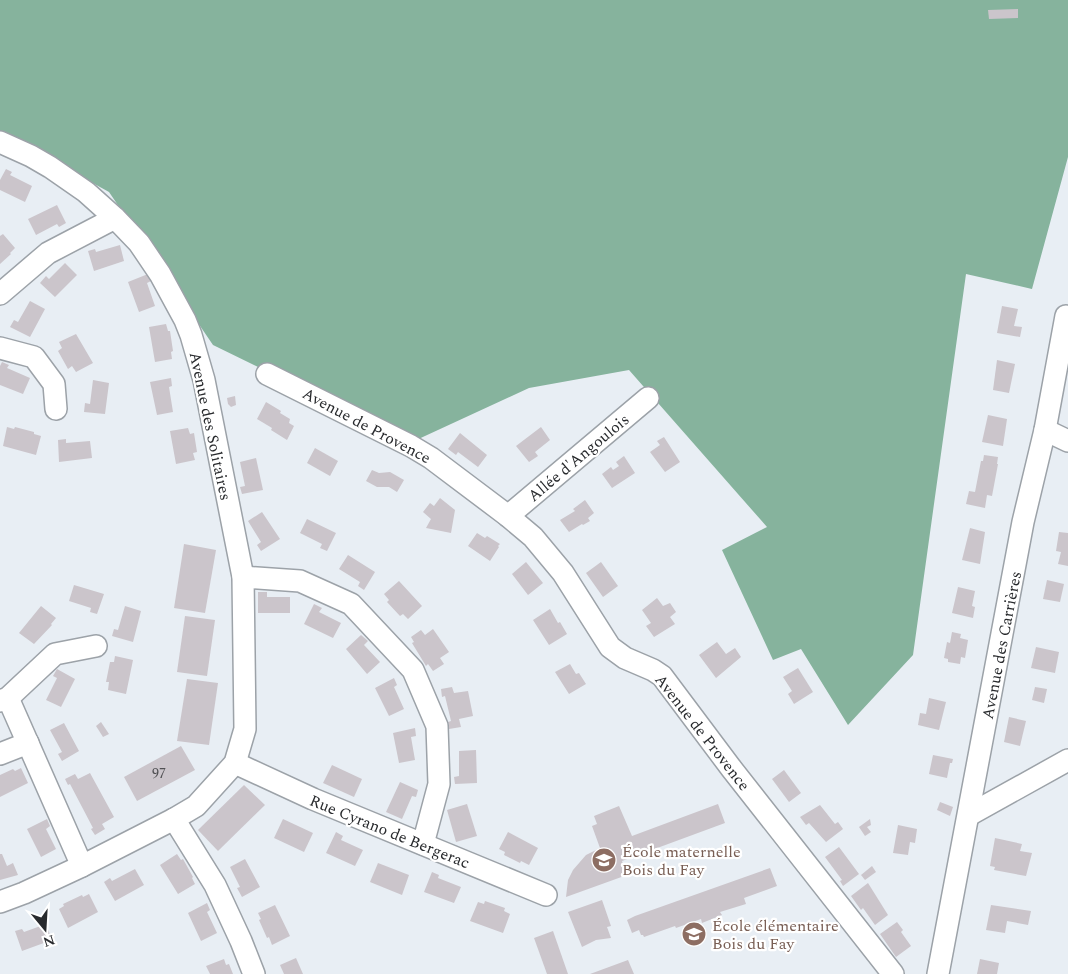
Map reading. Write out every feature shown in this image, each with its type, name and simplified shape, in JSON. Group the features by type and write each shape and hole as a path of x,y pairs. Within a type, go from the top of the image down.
{"street":[{"name":"Avenue des Solitaires","path":"0,142 31,156 58,172 86,192 116,218 139,243 160,274 178,306 191,335 204,380 243,577 245,729 236,763"},
{"path":"0,294 48,254 116,218"},
{"name":"Avenue des Carrières","path":"938,974 1023,522 1046,430 1066,316"},
{"path":"0,348 34,357 54,384 56,409"},
{"name":"Avenue de Provence","path":"268,374 411,446 431,458 508,516 537,542 564,573 610,647 625,658 653,670 670,686 731,768 893,974"},
{"name":"Allée d'Angoulois","path":"508,516 648,398"},
{"path":"1046,430 1068,432"},
{"path":"1046,430 1068,441"},
{"path":"243,577 300,581 351,604 413,670 437,726 439,784 423,844"},
{"path":"82,866 28,743 4,699 55,654 96,646"},
{"path":"0,754 28,743"},
{"path":"969,815 1068,760"},
{"path":"0,902 82,866 174,819 196,806 236,763"},
{"name":"Rue Cyrano de Bergerac","path":"236,763 313,799 546,895"},
{"path":"174,819 215,885 254,974"}],"green space":[{"path":"0,0 1068,0 1068,157 1032,289 966,274 913,655 848,725 801,649 773,660 722,550 767,527 629,370 529,388 412,442 213,345 109,192 0,132"}],"building":[{"path":"1018,9 1018,18 989,19 988,10"},
{"path":"6,169 12,172 10,175 32,186 25,202 0,190 0,180"},
{"path":"57,205 66,223 59,227 57,224 36,235 28,219"},
{"path":"3,234 15,248 0,264 0,236"},
{"path":"120,245 124,261 94,271 88,251 95,249 96,252"},
{"path":"65,263 77,275 55,297 40,283 46,276 49,279"},
{"path":"148,274 151,281 147,283 155,306 139,312 128,282"},
{"path":"30,301 45,309 30,337 10,327 14,320 18,322"},
{"path":"1002,306 1018,309 1014,326 1022,327 1020,337 997,333"},
{"path":"166,324 168,331 170,331 173,351 171,352 172,359 155,362 149,327"},
{"path":"76,334 93,363 76,372 72,366 68,369 58,351 62,348 59,342"},
{"path":"997,360 1015,364 1009,393 993,390"},
{"path":"2,362 9,365 7,368 30,378 23,394 0,385 0,366"},
{"path":"171,378 172,386 169,387 173,412 157,415 150,382"},
{"path":"93,380 109,383 105,414 84,412 85,403 90,404"},
{"path":"235,396 236,405 231,407 228,404 227,398"},
{"path":"266,402 281,411 280,413 290,419 289,423 294,426 287,440 257,419"},
{"path":"988,415 1007,419 1003,446 982,442"},
{"path":"7,427 34,432 34,434 41,436 36,455 3,446"},
{"path":"541,427 550,440 535,452 538,456 529,462 516,446"},
{"path":"188,428 190,434 194,433 197,452 193,453 195,460 176,464 170,431"},
{"path":"460,433 487,455 478,467 458,452 456,455 448,449"},
{"path":"664,437 680,462 665,472 650,452 660,445 657,441"},
{"path":"66,439 66,443 90,441 92,458 59,462 58,440"},
{"path":"315,448 338,461 330,476 307,463"},
{"path":"984,455 998,457 992,496 987,495 985,508 966,504 969,491 975,492"},
{"path":"624,456 635,473 612,488 602,474 611,467 613,470 619,466 616,462"},
{"path":"256,458 263,490 242,494 240,487 245,486 240,462"},
{"path":"372,470 379,473 390,472 404,480 397,492 389,487 377,487 366,481"},
{"path":"440,498 455,510 451,533 426,528 431,519 423,512 430,503 434,506"},
{"path":"585,500 594,513 588,518 590,521 569,532 560,520 575,511 573,509"},
{"path":"262,512 280,539 261,551 257,545 261,542 248,521"},
{"path":"307,519 336,533 327,551 320,548 322,544 300,533"},
{"path":"970,528 985,532 980,564 962,560"},
{"path":"1059,532 1068,533 1068,566 1058,564 1061,552 1056,551"},
{"path":"477,533 485,538 487,536 500,544 490,561 468,546"},
{"path":"184,544 216,550 205,613 174,608"},
{"path":"348,555 375,572 364,590 358,586 360,582 339,569"},
{"path":"526,562 543,583 528,595 512,574"},
{"path":"601,562 618,586 603,597 586,573"},
{"path":"1047,580 1064,584 1060,602 1043,599"},
{"path":"399,581 422,606 408,619 403,614 400,616 387,602 389,600 384,594"},
{"path":"74,585 104,594 97,614 90,612 91,608 69,601"},
{"path":"958,587 975,591 972,606 975,607 973,618 952,613"},
{"path":"258,592 267,592 267,597 290,597 290,613 258,613"},
{"path":"657,598 663,606 670,603 676,612 670,617 675,624 654,637 646,626 651,623 642,610"},
{"path":"314,604 322,608 319,612 341,623 333,638 304,624"},
{"path":"41,606 56,618 34,644 19,633"},
{"path":"125,606 141,611 133,642 112,636 114,629 118,630"},
{"path":"550,609 567,634 549,645 533,620"},
{"path":"185,616 215,620 207,676 177,672"},
{"path":"433,629 449,652 440,658 444,664 433,671 428,664 426,666 412,643 414,642 411,637 421,630 425,635"},
{"path":"952,632 961,634 960,638 968,640 965,658 961,657 960,664 948,662 948,659 944,658 947,642 950,643"},
{"path":"361,635 368,641 364,645 380,662 367,674 346,649"},
{"path":"717,642 726,654 735,648 741,657 716,678 699,655"},
{"path":"1036,647 1059,652 1055,673 1031,668"},
{"path":"115,656 133,660 126,694 108,690 109,682 106,682 110,662 114,662"},
{"path":"570,664 576,674 579,673 586,684 569,694 555,672"},
{"path":"798,668 813,692 794,704 788,694 792,691 783,677"},
{"path":"57,669 75,679 61,707 46,700 57,678 53,676"},
{"path":"394,678 397,685 394,687 404,709 389,716 375,688"},
{"path":"187,679 218,683 209,745 177,741"},
{"path":"452,687 454,693 468,691 473,716 459,719 461,727 449,729 448,722 451,721 445,696 442,697 441,689"},
{"path":"1035,687 1047,689 1044,703 1032,700"},
{"path":"929,698 946,702 939,730 918,725 920,713 926,714"},
{"path":"1009,717 1026,721 1020,746 1004,742"},
{"path":"101,722 109,734 103,737 96,726"},
{"path":"64,723 79,751 62,761 58,754 62,752 50,730"},
{"path":"415,728 416,736 411,737 415,760 399,763 393,733"},
{"path":"181,746 195,770 137,801 124,777"},
{"path":"476,750 477,783 455,784 454,777 459,776 459,751"},
{"path":"933,755 953,759 952,763 950,763 947,778 929,774"},
{"path":"332,765 362,779 354,797 323,783"},
{"path":"21,768 28,783 0,797 0,775 13,769 15,771"},
{"path":"784,770 801,793 789,802 772,779"},
{"path":"90,773 114,817 102,824 105,829 95,835 70,784 68,785 65,779 75,774 78,779"},
{"path":"400,782 418,790 416,797 412,796 402,819 386,812"},
{"path":"244,785 265,805 218,851 198,830"},
{"path":"940,802 953,807 950,816 937,810"},
{"path":"467,804 477,836 456,842 447,810"},
{"path":"718,804 725,823 622,861 627,875 566,897 568,880 573,870 586,855 600,848 592,826 597,824 594,816 619,806 632,836"},
{"path":"820,805 835,824 838,822 843,829 826,842 809,823 806,825 800,817"},
{"path":"47,819 50,826 46,829 56,849 41,857 27,829"},
{"path":"283,819 313,833 304,852 274,838"},
{"path":"870,819 871,825 867,827 871,832 865,836 859,827"},
{"path":"898,825 917,829 915,843 910,842 908,855 893,853"},
{"path":"336,832 343,836 341,840 363,850 355,866 326,853"},
{"path":"508,832 538,848 529,865 504,855 505,852 499,849"},
{"path":"995,838 1022,844 1020,851 1032,853 1026,876 994,870 995,867 990,866"},
{"path":"839,847 859,874 843,886 840,881 842,880 825,857"},
{"path":"0,854 2,854 7,866 13,863 18,875 0,880"},
{"path":"177,854 181,860 183,859 195,884 178,894 160,865"},
{"path":"245,859 260,887 242,897 237,888 240,887 230,867"},
{"path":"378,863 409,875 402,895 370,882"},
{"path":"872,866 876,872 865,880 861,875"},
{"path":"770,868 777,886 744,898 746,904 720,912 722,915 702,923 701,919 644,937 639,930 632,933 627,920 635,916"},
{"path":"135,869 144,885 115,901 104,882 110,878 112,881"},
{"path":"432,872 439,875 438,878 461,887 454,903 424,892"},
{"path":"868,883 888,915 875,925 863,908 861,910 851,896"},
{"path":"89,894 98,912 68,928 59,909 64,906 63,904 82,895 83,897"},
{"path":"602,900 611,926 607,927 611,938 596,940 582,947 568,912"},
{"path":"485,901 505,908 504,911 510,914 503,933 470,921 478,902 484,904"},
{"path":"207,903 210,910 207,912 217,933 201,941 188,913"},
{"path":"275,905 290,936 272,945 259,920 261,919 258,913"},
{"path":"991,905 1031,911 1028,925 1007,921 1005,933 986,930"},
{"path":"897,922 903,930 901,932 911,946 896,957 880,934"},
{"path":"46,924 52,940 22,951 15,931 22,929 24,932"},
{"path":"553,931 568,974 547,974 534,938"},
{"path":"296,958 303,974 284,974 280,965"},
{"path":"224,959 226,965 229,964 233,974 210,974 206,966"},
{"path":"980,959 999,963 997,974 977,974"},
{"path":"628,960 634,974 590,974"}],"place":[{"name":"École maternelle Bois du Fay","path":"604,860"},
{"name":"École élémentaire Bois du Fay","path":"694,934"}]}
